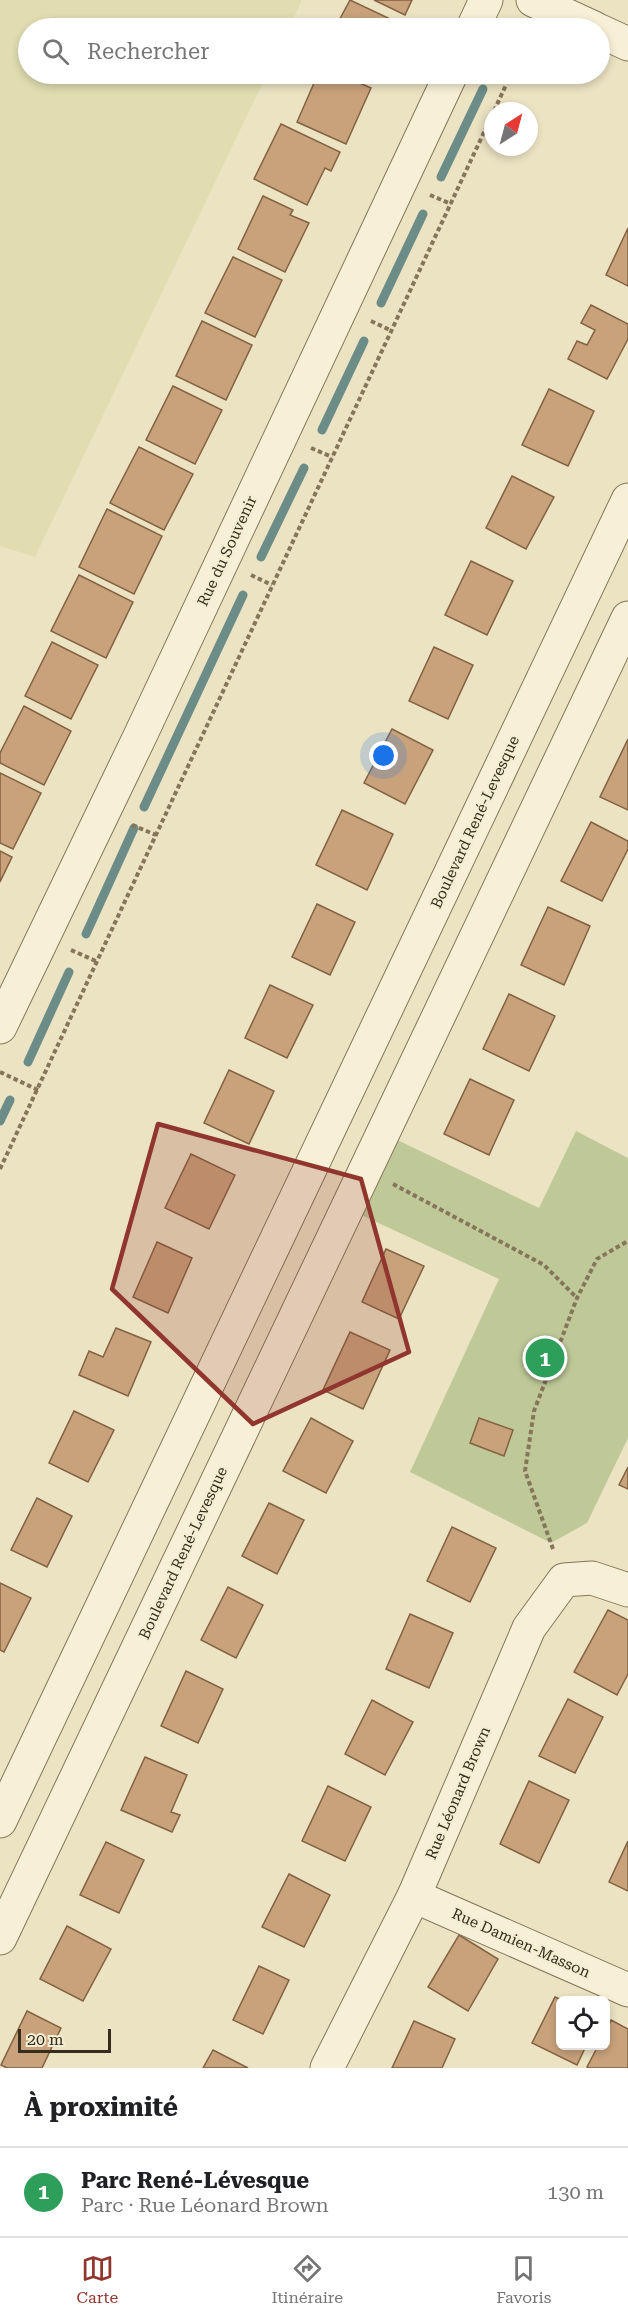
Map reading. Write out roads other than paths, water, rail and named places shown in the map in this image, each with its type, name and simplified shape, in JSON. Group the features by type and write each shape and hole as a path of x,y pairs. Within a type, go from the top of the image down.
{"street":[{"path":"477,18 486,0"},
{"path":"533,0 572,18"},
{"path":"610,36 628,44"},
{"name":"Rue du Souvenir","path":"0,1027 146,724 447,84"},
{"name":"Boulevard René-Levesque","path":"0,1821 628,500"},
{"name":"Boulevard René-Levesque","path":"0,1938 628,618"},
{"path":"321,1145 366,1169"},
{"name":"Rue Léonard Brown","path":"327,2068 414,1896 529,1628 564,1580 592,1578 628,1590"},
{"name":"Rue Damien-Masson","path":"414,1896 628,1990"}],"waterway":[{"path":"441,177 483,89"},
{"path":"381,303 423,214"},
{"path":"322,430 364,341"},
{"path":"261,557 304,468"},
{"path":"144,807 243,595"},
{"path":"86,934 134,828"},
{"path":"28,1062 69,972"},
{"path":"0,1121 10,1100"}],"place":[{"name":"Parc René-Lévesque","path":"545,1358"}]}
